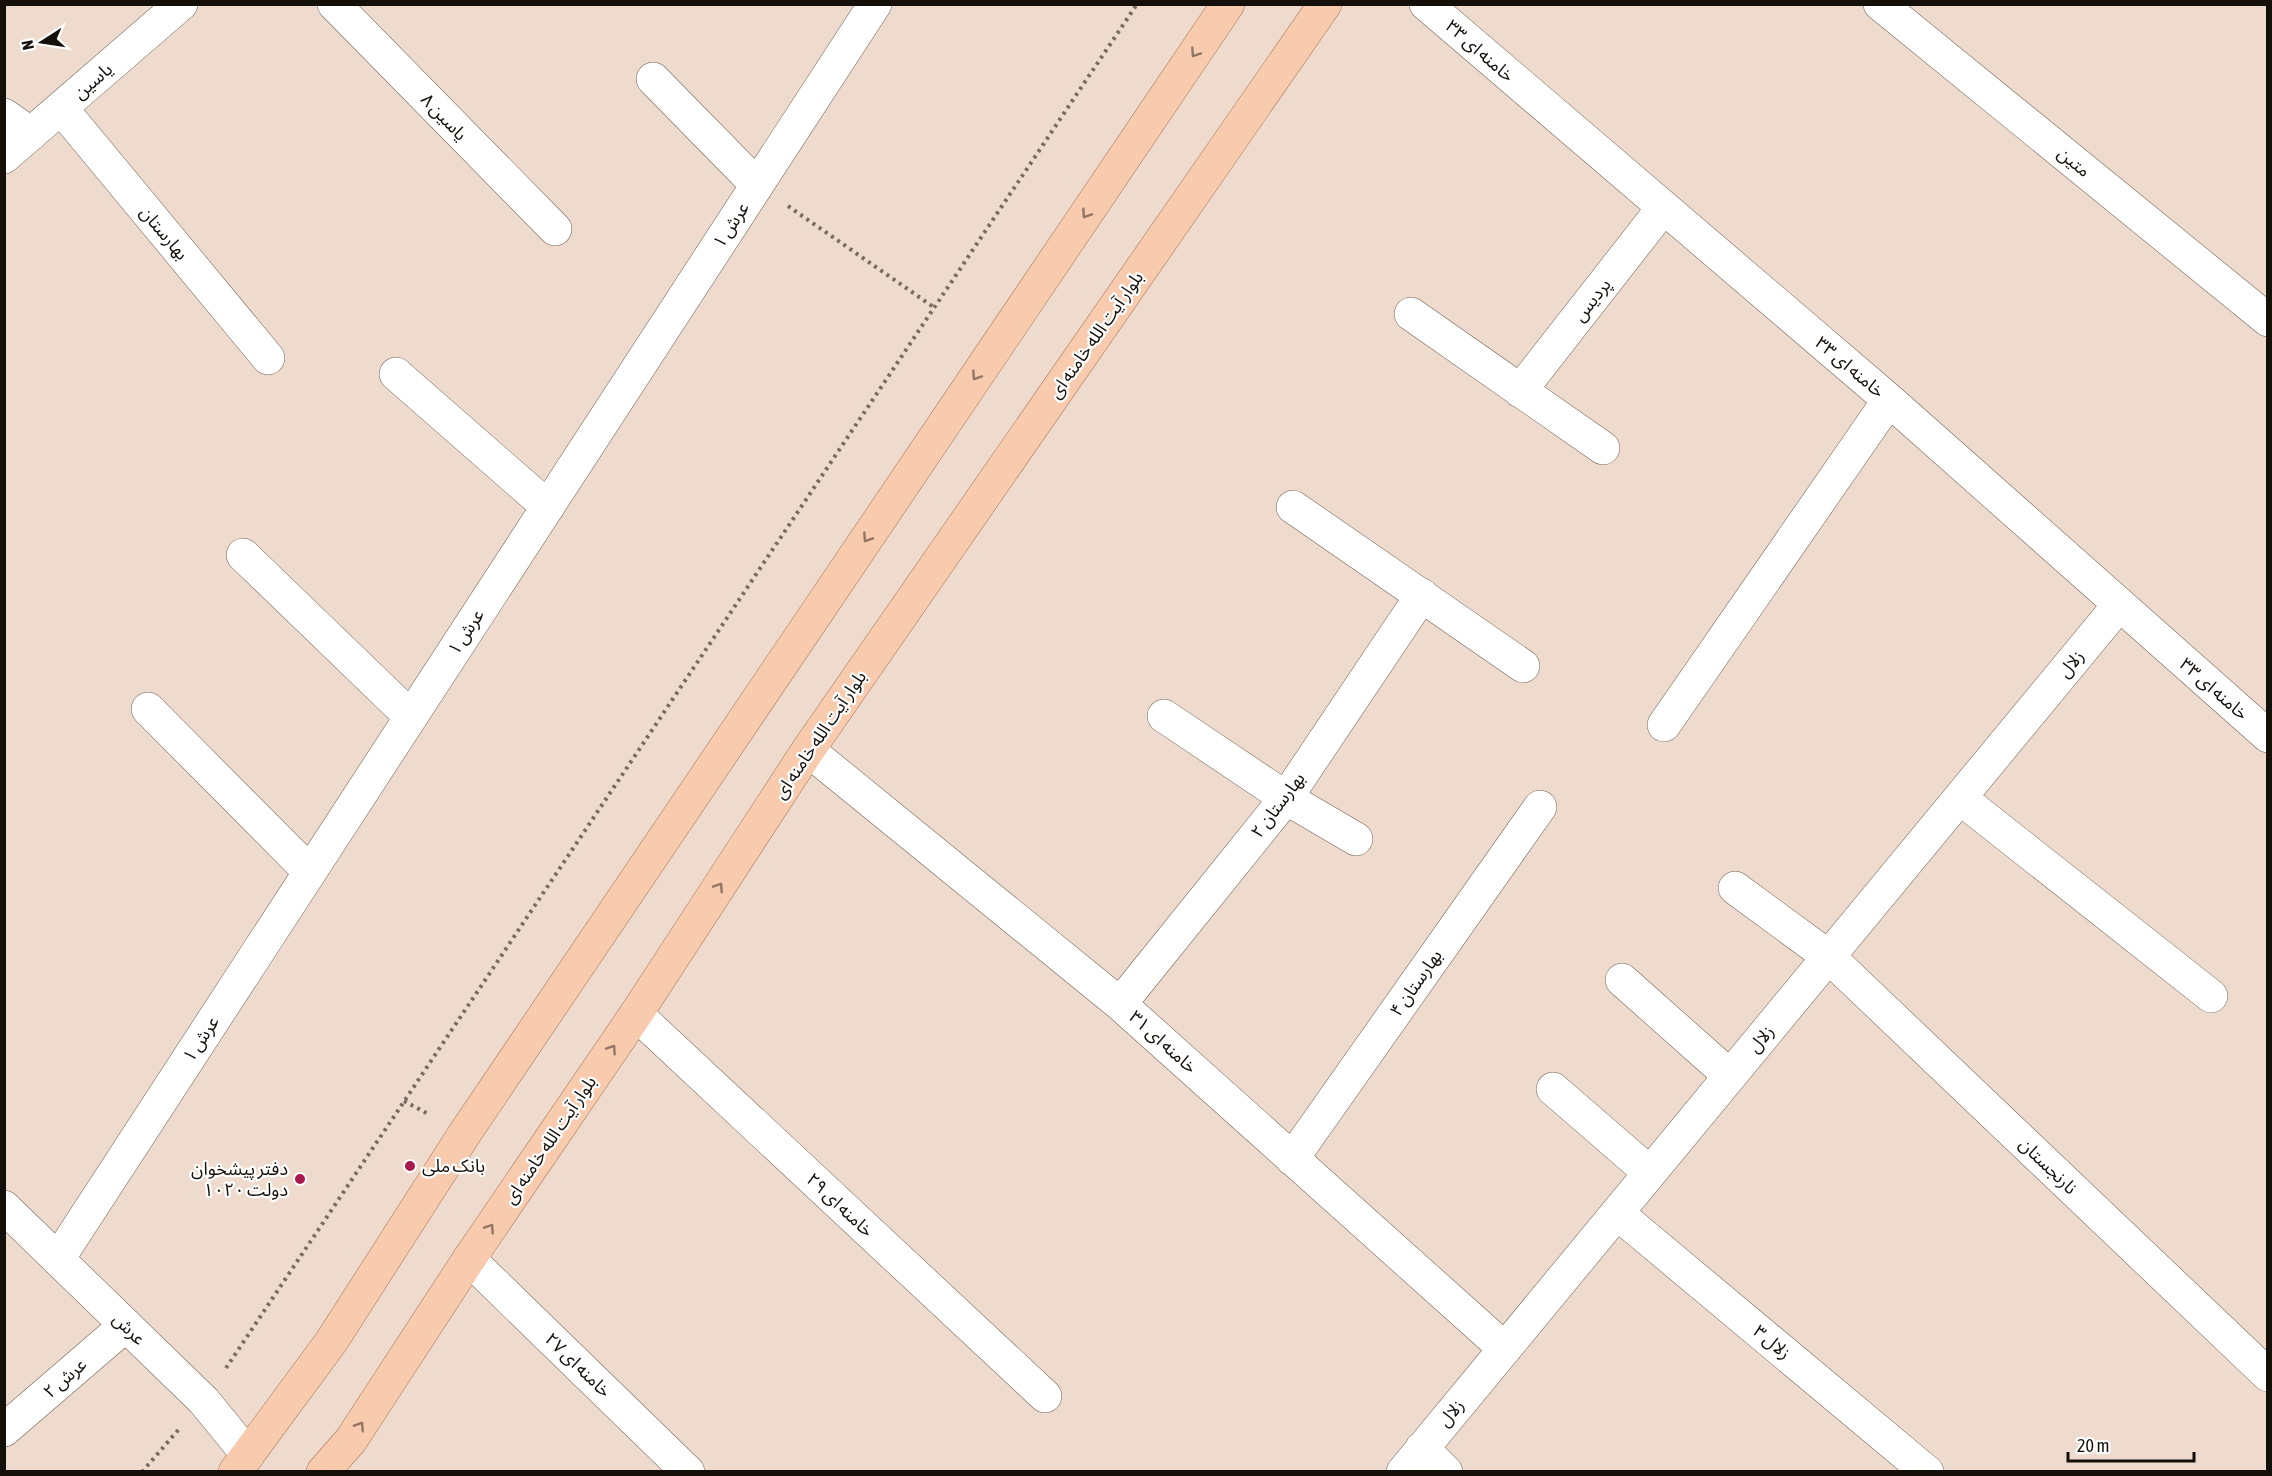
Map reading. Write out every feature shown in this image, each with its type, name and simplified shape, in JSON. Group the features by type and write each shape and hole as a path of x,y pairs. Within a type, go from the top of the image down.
{"main road":[{"path":"242,1463 331,1342 465,1133 1228,4"},
{"name":"بلوار آیت الله خامنه ای","path":"324,1472 351,1440 469,1259 636,1014 808,750 1325,4"}],"street":[{"name":"یاسین","path":"4,157 181,4"},
{"name":"یاسین ۸","path":"334,4 555,230"},
{"name":"عرش ۱","path":"58,1259 875,4"},
{"name":"خامنه ای ۳۳","path":"1426,4 1889,400 2268,736"},
{"name":"متین","path":"1880,4 2268,320"},
{"path":"653,79 757,185"},
{"name":"بهارستان","path":"61,108 268,358"},
{"path":"4,115 31,134"},
{"name":"پردیس","path":"1520,391 1663,208"},
{"path":"1411,314 1603,448"},
{"path":"396,374 548,507"},
{"path":"1664,725 1889,400"},
{"path":"1293,507 1523,666"},
{"path":"243,555 411,717"},
{"name":"بهارستان ۲","path":"1120,1004 1286,798 1422,595"},
{"name":"زلال","path":"1413,1460 2119,605"},
{"path":"148,709 310,872"},
{"path":"1164,716 1286,798 1356,839"},
{"name":"خامنه ای ۳۱","path":"808,750 1120,1004 1505,1349"},
{"path":"1960,798 2211,996"},
{"name":"بهارستان ۴","path":"1292,1159 1540,807"},
{"name":"نارنجستان","path":"1735,888 1829,957 2268,1375"},
{"path":"1622,980 1730,1076"},
{"name":"خامنه ای ۲۹","path":"636,1014 1045,1396"},
{"path":"1552,1089 1650,1173"},
{"name":"عرش","path":"4,1208 204,1401 242,1463"},
{"name":"۳ زلال","path":"1617,1213 1927,1472"},
{"name":"خامنه ای ۲۷","path":"469,1259 687,1472"},
{"name":"عرش ۲","path":"4,1430 126,1326"},
{"path":"1413,1460 1446,1472"}],"path":[{"path":"142,1472 204,1401 1137,4"},
{"path":"757,185 935,308"}],"place":[{"name":"بانک ملی","path":"410,1166"},
{"name":"دفتر پیشخوان دولت ۱۰۲۰","path":"300,1179"}]}
